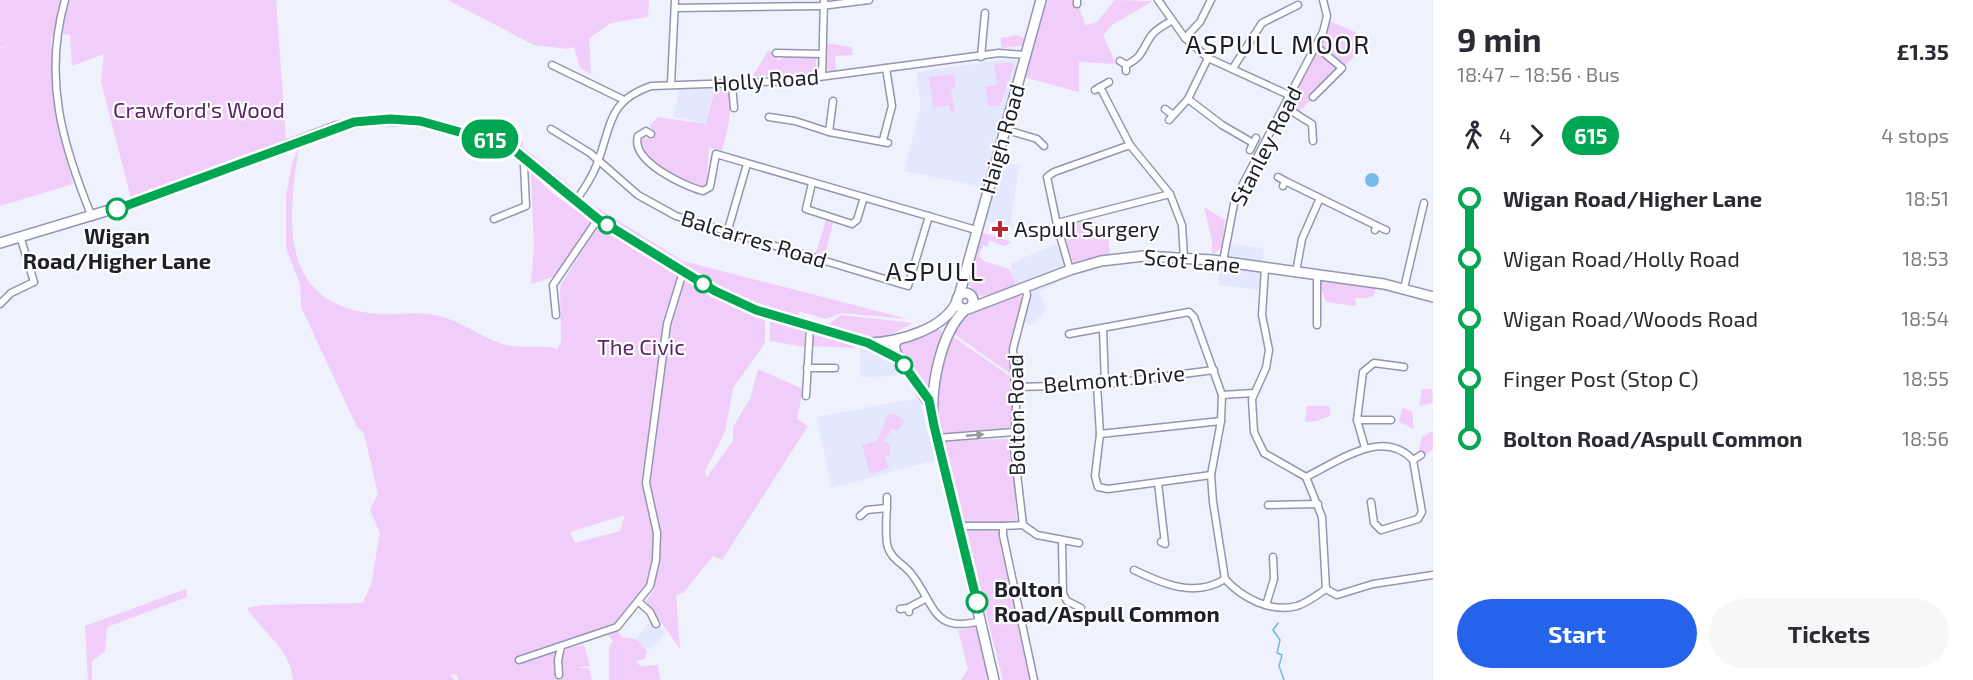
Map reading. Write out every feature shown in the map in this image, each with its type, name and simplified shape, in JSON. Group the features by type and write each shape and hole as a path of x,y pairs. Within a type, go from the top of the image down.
{"main road":[{"name":"Haigh Road","path":"966,310 973,304 964,297 963,278 1041,0"},
{"path":"0,243 20,235 92,217 354,122 390,119 420,121 501,142 527,159 575,202 598,219 682,272 741,304 868,343 899,359"},
{"name":"Scot Lane","path":"966,310 1070,270 1122,258 1184,257 1223,261 1404,288 1433,297"},
{"path":"868,343 898,339 929,327 948,316 964,297"},
{"path":"964,297 993,301"},
{"path":"964,297 958,306 966,310 952,324 945,338 932,409 994,680"},
{"path":"929,327 940,329 945,338"},
{"path":"898,339 894,348 899,359 919,386 932,409"},
{"path":"919,386 927,387 936,380"}],"street":[{"path":"65,0 56,38 57,100 66,147 92,217"},
{"path":"670,84 675,0"},
{"path":"675,8 869,0"},
{"path":"1158,0 1185,38 1208,57 1291,96"},
{"path":"1185,38 1200,22 1211,0"},
{"name":"Stanley Road","path":"1223,261 1235,199 1317,47 1327,20 1323,0"},
{"path":"822,76 824,3"},
{"path":"1233,68 1262,23 1300,5"},
{"path":"981,57 985,13"},
{"path":"1124,66 1138,58 1151,37 1171,21"},
{"path":"1313,97 1342,68 1317,47"},
{"name":"Holly Road","path":"624,100 651,86 732,84 822,76 1011,52 1025,55"},
{"path":"776,53 822,54"},
{"path":"1165,109 1171,117 1188,99 1208,57"},
{"path":"552,65 624,100 612,116 599,160 575,202"},
{"path":"769,117 795,121 829,132 885,141 892,106 886,68"},
{"path":"1109,82 1098,89 1130,145 1170,194 1182,225 1184,257"},
{"path":"732,84 734,108"},
{"path":"1188,99 1222,126 1253,144"},
{"path":"829,132 833,101"},
{"path":"1285,108 1312,124 1313,141"},
{"name":"Balcarres Road","path":"551,129 599,160 624,184 655,206 689,222 908,286 928,216"},
{"path":"1004,129 1037,139 1044,146"},
{"path":"648,131 637,141 642,155 668,176 697,190 703,191 710,187 713,154 976,230"},
{"path":"1070,270 1056,223 1047,183 1048,175 1130,145"},
{"path":"494,219 526,206 524,166 527,159"},
{"path":"727,233 747,164"},
{"path":"1278,177 1284,183 1320,198 1376,228 1386,230"},
{"path":"812,183 806,209 852,224 857,220 864,197"},
{"path":"1056,223 1170,194"},
{"path":"1296,272 1302,239 1320,198"},
{"path":"1404,288 1424,203"},
{"path":"556,315 553,285 598,219"},
{"path":"0,304 11,293 34,282 20,235"},
{"path":"1265,268 1262,315 1269,350 1266,368 1254,393 1251,420 1259,446 1264,453 1306,477 1318,504 1326,563 1326,589"},
{"path":"519,660 617,627 650,586 656,560 657,533 646,483 667,324 682,272"},
{"path":"1317,275 1317,325"},
{"name":"Bolton Road","path":"1023,525 1014,432 1013,349 1027,294 1025,287"},
{"path":"1069,334 1192,314 1222,396 1221,421 1211,475 1212,502 1225,579 1236,591 1266,605 1281,609 1299,606 1326,589"},
{"path":"806,396 810,327"},
{"path":"1103,329 1106,384"},
{"path":"1365,448 1357,420 1360,380 1366,367 1381,362 1404,367"},
{"path":"807,368 835,368"},
{"name":"Belmont Drive","path":"1015,387 1106,384 1214,370"},
{"path":"1097,384 1100,434 1095,476 1098,487 1108,489 1211,475"},
{"path":"1222,396 1254,393"},
{"path":"1357,420 1391,420"},
{"path":"1100,434 1221,421"},
{"path":"937,438 1014,432"},
{"path":"1306,477 1365,448 1380,446 1396,448 1413,460 1422,512 1418,519 1381,530 1374,523 1371,502"},
{"path":"1413,460 1421,455"},
{"path":"1158,483 1165,544 1161,542"},
{"path":"888,497 887,546 895,561 914,578 925,599 940,616 955,625 981,621"},
{"path":"1268,505 1318,504"},
{"path":"859,517 867,510 888,507"},
{"path":"960,526 1023,525 1034,534 1079,543"},
{"path":"1003,526 1035,680"},
{"path":"1062,541 1063,594 1067,601 1081,608"},
{"path":"1266,605 1274,579 1273,557"},
{"path":"1134,570 1171,587 1206,587 1225,579"},
{"path":"1326,589 1336,595 1373,584 1433,575"},
{"path":"900,609 908,610 925,599"},
{"path":"639,602 650,612 656,624"},
{"path":"559,675 558,660 561,647"}],"shaded area":[{"path":"1015,60 1017,67 983,187 904,171 921,106 916,72"},
{"path":"715,88 706,124 673,117 679,90"},
{"path":"999,158 1019,166 1011,221 1013,228 984,219"},
{"path":"1223,243 1264,248 1259,290 1218,285"},
{"path":"1056,244 1069,277 1039,292 1047,309 1031,326 1024,322 1030,292 1017,286 1011,271 1011,263"},
{"path":"860,346 891,358 896,366 897,376 860,377"},
{"path":"919,398 935,460 832,488 816,417"},
{"path":"654,622 660,624 666,634 652,649 643,648 636,639 647,624"}],"green space":[{"path":"0,0 64,0 55,36 51,38 57,123 73,184 0,206 0,48 13,45 0,47"},
{"name":"Crawford's Wood","path":"70,0 276,0 286,139 131,198 101,82 104,54 72,66 70,35 61,33"},
{"path":"448,0 649,0 648,17 611,23 589,38 591,74 580,68 574,47 567,49 534,45"},
{"path":"1041,0 1077,0 1085,25 1096,23 1115,0 1153,1 1112,25 1103,35 1116,64 1079,62 1079,92 1020,76"},
{"path":"1327,20 1371,39 1297,114 1285,107"},
{"path":"1016,35 1024,38 1022,46 1001,48 1001,38"},
{"path":"826,43 852,47 853,55 835,56 836,71 830,72 825,66"},
{"path":"768,51 774,52 778,61 785,57 816,58 816,69 811,74 752,77"},
{"path":"1011,62 1014,66 1000,105 989,107 985,87 997,85 994,64"},
{"path":"954,74 956,86 951,91 955,112 951,113 949,105 933,108 929,77"},
{"path":"724,87 730,99 728,127 722,151 709,147 707,182 703,189 653,162 642,146 643,137 652,139 654,136 650,125 658,117 706,124 715,90"},
{"path":"523,141 523,147 575,190 571,195 511,142"},
{"name":"The Civic","path":"299,147 292,204 297,256 307,278 323,296 347,308 381,314 421,313 438,316 457,322 503,344 558,349 561,341 560,286 598,226 700,287 765,318 765,343 733,388 725,432 705,471 706,478 733,441 733,427 750,399 758,369 803,389 797,419 808,426 722,560 713,556 684,592 676,595 680,649 646,601 655,588 644,580 650,586 617,627 561,647 563,654 568,648 584,645 590,666 576,668 589,668 592,680 458,680 457,675 450,674 454,680 293,680 291,669 282,650 247,608 263,605 363,603 371,585 380,533 370,510 378,494 364,433 357,427 301,307 300,284 286,248 286,196 292,163","holes":["625,515 620,531 575,543 570,532"]},
{"path":"531,172 552,193 593,222 557,276 531,284 534,247"},
{"path":"593,205 683,261 908,319 841,313 826,319 799,311 798,319 770,309 717,284 641,242 591,211"},
{"path":"1204,207 1225,220 1221,248 1212,255 1212,240"},
{"path":"1091,218 1108,235 1110,254 1073,262 1062,229 1065,225"},
{"path":"826,220 833,223 824,258 815,255"},
{"path":"981,232 1010,241 1004,246 989,240 988,246 983,245 979,256 984,261 1009,269 1017,286 990,298 975,294 967,281"},
{"path":"1322,280 1376,288 1374,295 1367,298 1355,298 1356,306 1326,302 1321,288"},
{"path":"1018,294 1022,298 1010,348 1011,374 951,332 965,317"},
{"path":"841,315 913,323 885,338 870,339 806,321 806,319 829,324"},
{"path":"770,319 805,330 804,347 770,341"},
{"path":"937,327 945,335 930,386 923,387 894,345"},
{"path":"812,332 858,346 854,348 812,346"},
{"path":"951,335 1012,378 1013,409 1009,432 938,435 940,385"},
{"path":"1422,389 1432,389 1433,403 1419,406"},
{"path":"1307,406 1329,406 1331,415 1317,421 1305,422"},
{"path":"1402,408 1412,411 1414,429 1399,422"},
{"path":"895,414 905,421 897,431 892,429 884,441 889,444 890,454 885,456 889,468 870,474 862,445 877,441 888,415"},
{"path":"1433,431 1433,449 1423,457 1419,452 1422,437"},
{"path":"1008,439 1011,442 1017,521 1014,524 964,522 939,441"},
{"path":"965,530 1001,531 1031,680 1003,680"},
{"path":"186,589 187,597 107,627 105,651 92,661 92,680 88,680 85,626"},
{"path":"978,626 989,680 961,680 968,669 958,630"},
{"path":"617,631 622,637 636,639 647,651 645,659 636,661 640,666 658,665 660,680 609,680 609,646 613,641 608,635"}],"water":[{"path":"1369,173 1375,173 1379,180 1375,187 1369,187 1365,183 1365,177"}],"waterway":[{"path":"1278,623 1273,630 1280,640 1277,653 1282,655 1279,666 1284,680"}],"bus line":[{"name":"615","path":"117,209 335,127 354,122 406,119 501,142 527,159 575,202 598,219 715,291 756,310 868,343 899,359 929,400 932,409 934,426 977,602"}],"place":[{"name":"Wigan Road/Higher Lane","path":"117,209"},
{"name":"Aspull Surgery","path":"1000,229"},
{"name":"Bolton Road/Aspull Common","path":"977,602"}],"district":[{"name":"ASPULL MOOR","path":"1278,45"},
{"name":"ASPULL","path":"935,272"}]}
